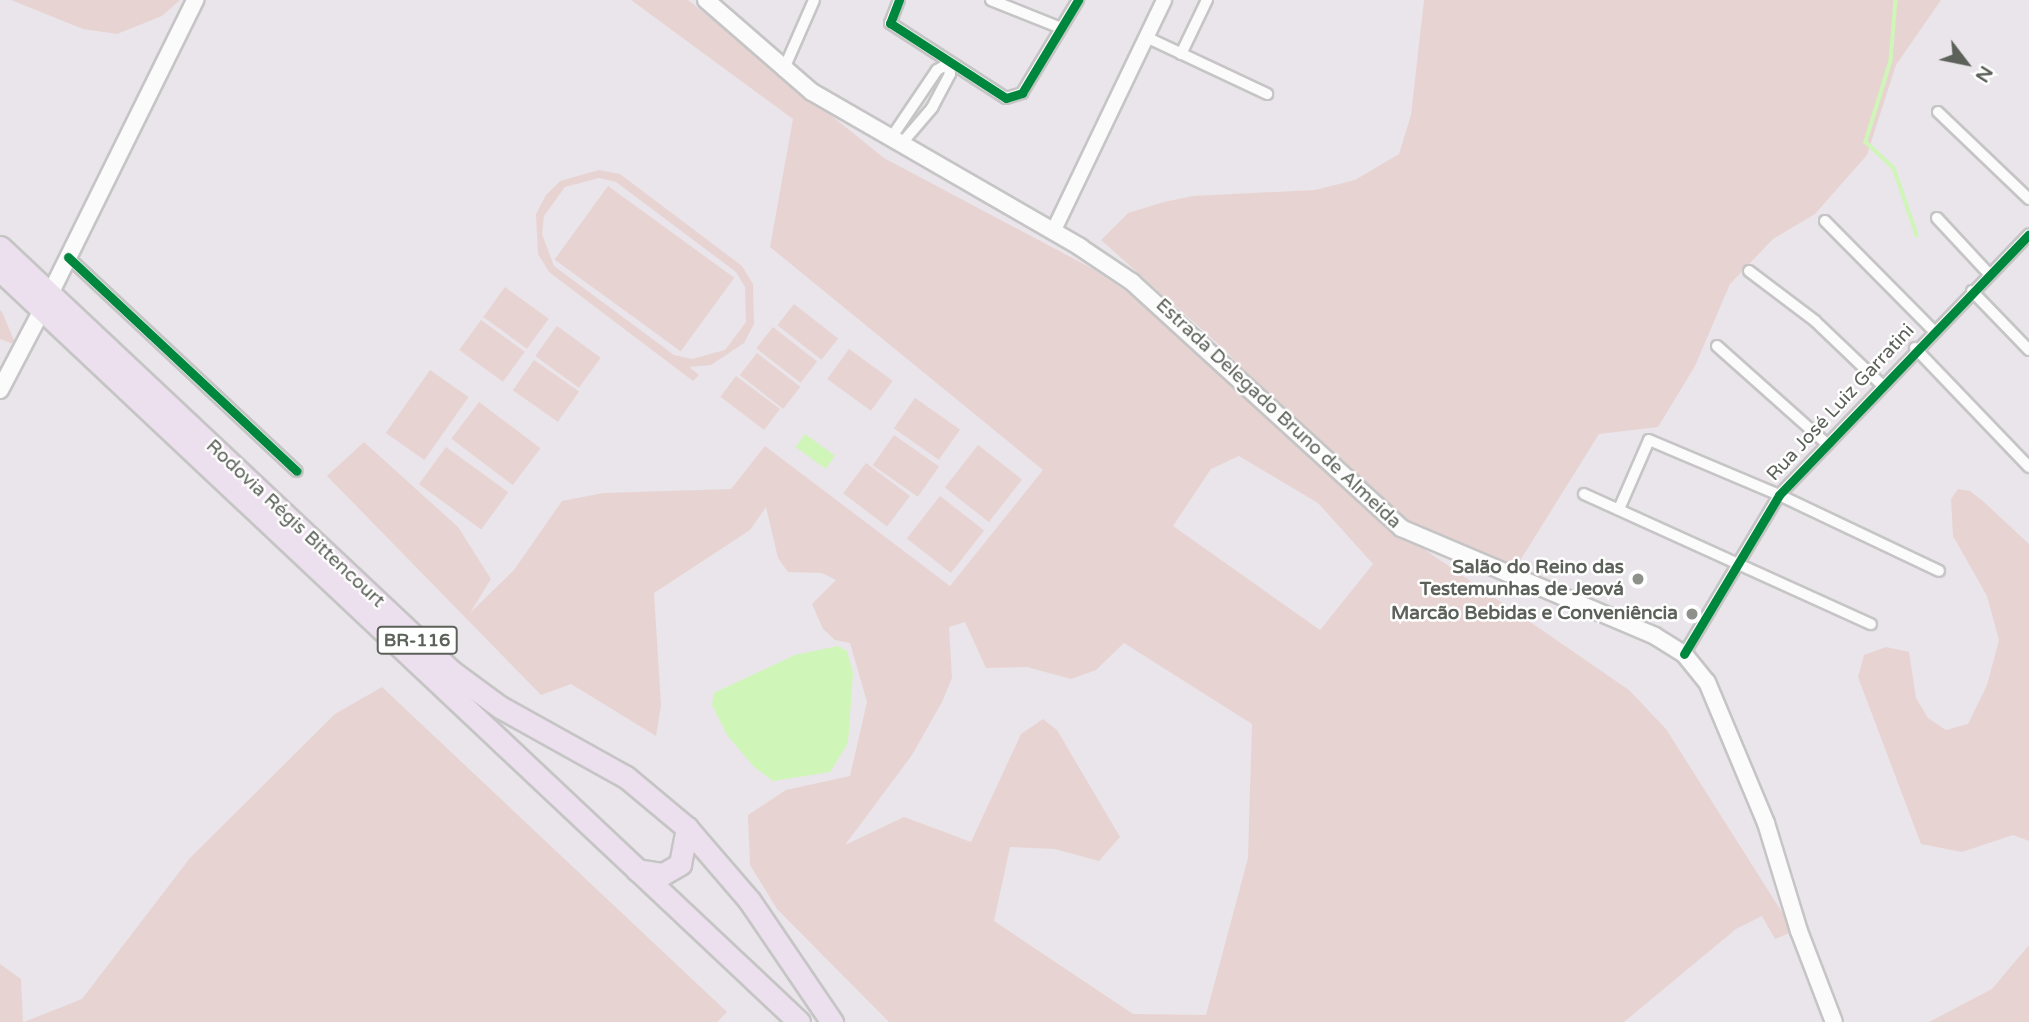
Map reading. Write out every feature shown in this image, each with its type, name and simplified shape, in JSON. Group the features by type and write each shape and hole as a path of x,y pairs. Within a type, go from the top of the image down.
{"highway":[{"name":"Rodovia Régis Bittencourt","path":"0,247 46,302 799,1022"},
{"name":"Rodovia Régis Bittencourt","path":"0,270 46,302 451,671 500,707 615,770 687,828 749,901 832,1022"},
{"path":"638,870 663,874 680,864 687,828"}],"main road":[{"path":"0,390 195,0"},
{"name":"Estrada Delegado Bruno de Almeida","path":"706,0 783,71 896,141 1053,232 1155,300 1401,528 1654,636 1684,654 1707,682 1762,812 1834,1022"}],"street":[{"path":"783,71 814,0"},
{"path":"899,0 890,23 948,64 1006,98 1022,93 1078,0"},
{"path":"991,0 1061,28"},
{"path":"1053,232 1164,0"},
{"path":"1181,54 1207,0"},
{"path":"1146,37 1267,94"},
{"path":"896,141 937,70 948,64"},
{"path":"896,141 932,107 950,74 948,64"},
{"path":"1938,112 2029,199"},
{"path":"1937,218 1989,274"},
{"path":"1825,221 1933,330"},
{"name":"Rua José Luiz Garratini","path":"1684,654 1742,563 1779,495 1915,348 2029,234"},
{"path":"68,257 297,471"},
{"path":"1749,271 1815,321 1881,384"},
{"path":"1972,291 2029,350"},
{"path":"1717,346 1826,443"},
{"path":"1915,348 2029,467"},
{"path":"1619,509 1649,440 1779,495 1939,571"},
{"path":"1584,494 1742,563 1871,624"}],"shaded area":[{"path":"11,0 180,0 162,16 117,34 83,29"},
{"path":"631,0 688,0 884,158 1095,270 1153,310 1396,537 1418,545 1629,690 1666,729 1794,931 1775,939 1762,916 1736,929 1624,1022 889,1022 777,909 750,865 748,815 786,790 850,776 867,702 850,643 835,640 823,629 812,604 836,580 822,573 788,572 778,558 766,507 750,530 654,593 661,705 656,736 571,684 541,695 327,476 364,442 458,527 491,579 470,613 514,570 562,501 603,493 731,489 765,446 950,586 1043,470 770,247 793,119","holes":["1239,456 1318,503 1373,564 1320,630 1173,526 1211,469","965,622 986,668 1027,667 1071,679 1096,670 1124,643 1252,724 1248,858 1206,1015 1133,1014 994,921 1010,847 1055,849 1099,861 1120,837 1057,730 1043,719 1021,734 971,842 904,817 845,845 912,755 942,702 952,678 949,627"]},
{"path":"1424,0 1941,0 1896,65 1867,155 1815,214 1773,239 1730,284 1695,366 1658,427 1599,434 1516,567 1401,522 1282,412 1226,351 1101,240 1128,213 1164,202 1193,196 1315,190 1355,180 1399,154 1411,115"},
{"path":"599,170 620,174 742,266 753,284 754,324 744,343 711,365 689,367 699,375 693,381 549,272 538,254 536,214 546,195 560,181","holes":["599,178 616,182 736,272 745,287 746,322 725,350 692,359 674,355 554,266 542,234 544,216 565,187"]},
{"path":"608,186 734,278 681,351 555,260"},
{"path":"505,287 549,319 527,349 483,317"},
{"path":"794,304 838,338 822,360 777,325"},
{"path":"0,310 2,312 16,345 0,339"},
{"path":"481,320 525,352 503,382 459,350"},
{"path":"557,326 601,358 579,388 535,356"},
{"path":"773,327 817,361 801,383 756,348"},
{"path":"849,349 893,381 871,411 827,379"},
{"path":"757,353 800,387 783,409 740,375"},
{"path":"534,360 579,392 558,422 513,390"},
{"path":"430,370 469,397 424,460 386,433"},
{"path":"736,376 780,409 764,430 720,397"},
{"path":"915,398 960,430 939,460 894,428"},
{"path":"479,402 540,448 513,485 451,439"},
{"path":"805,434 835,456 826,469 796,447"},
{"path":"894,435 939,467 918,497 873,465"},
{"path":"978,445 1022,479 989,522 945,488"},
{"path":"446,447 508,492 481,529 419,484"},
{"path":"866,463 910,496 887,526 843,493"},
{"path":"1958,489 1970,491 2029,544 2029,841 2013,835 1962,852 1921,844 1858,677 1864,655 1886,647 1909,652 1916,698 1928,718 1946,730 1968,724 1987,685 1999,640 1987,596 1953,536 1951,499"},
{"path":"940,496 984,530 951,573 907,539"},
{"path":"838,646 847,651 853,673 848,743 830,772 773,781 754,767 727,735 712,705 714,693 795,655"},
{"path":"382,687 727,1012 717,1022 24,1022 82,999 190,858 335,714"},
{"path":"2029,945 2029,1022 1929,1022 1992,989"},
{"path":"0,964 21,979 23,1022 0,1022"}],"waterway":[{"path":"1896,0 1891,61 1866,142 1894,168 1917,235"}],"cycle path":[{"path":"899,0 890,23 1006,98 1022,93 1078,0"},
{"path":"1684,654 1779,495 2029,234"},
{"path":"68,257 297,471"}],"place":[{"name":"Salão do Reino das Testemunhas de Jeová","path":"1638,579"},
{"name":"Marcão Bebidas e Conveniência","path":"1692,614"}]}
